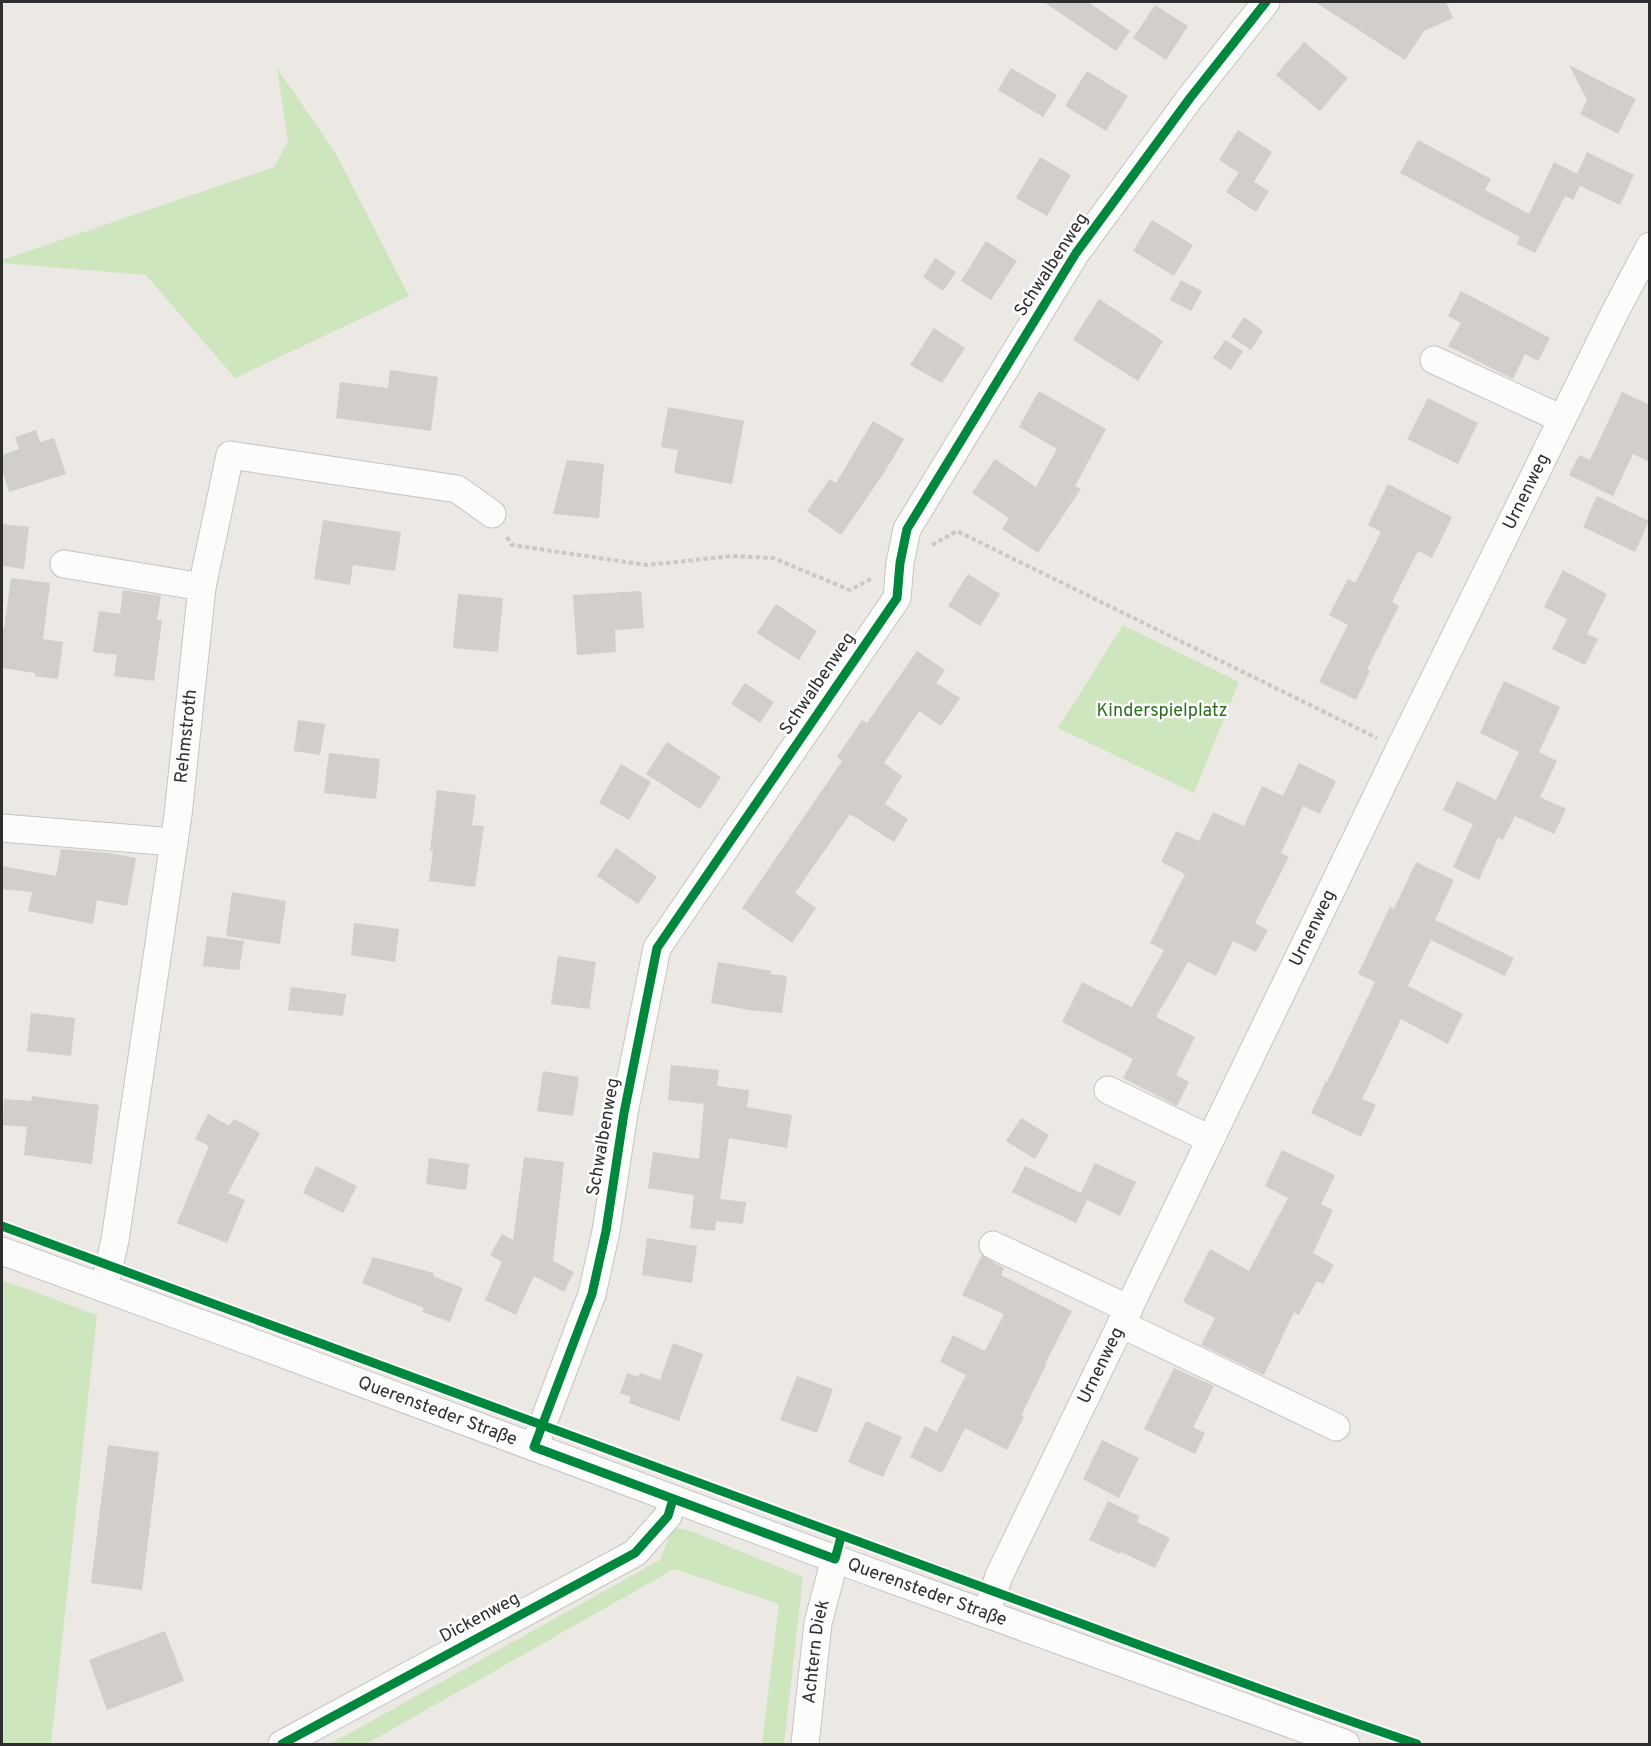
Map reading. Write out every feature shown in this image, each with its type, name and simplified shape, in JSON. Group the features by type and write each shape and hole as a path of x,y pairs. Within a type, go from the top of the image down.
{"street":[{"name":"Schwalbenweg","path":"534,1447 592,1294 606,1231 624,1113 657,948 897,598 900,563 907,529 1076,253 1190,98 1266,2"},
{"name":"Urnenweg","path":"986,1614 999,1576 1210,1139 1562,419 1650,246"},
{"path":"1434,360 1562,419"},
{"name":"Rehmstroth","path":"104,1288 115,1240 174,842 202,587 230,455 457,489 492,514"},
{"path":"64,564 202,587"},
{"path":"2,828 174,842"},
{"path":"1108,1090 1210,1139"},
{"path":"993,1245 1336,1427"},
{"name":"Querensteder Straße","path":"2,1251 835,1559 1346,1744"},
{"name":"Dickenweg","path":"282,1744 636,1553 668,1516 673,1499"},
{"name":"Achtern Diek","path":"805,1744 818,1623 835,1559"}],"path":[{"path":"492,514 512,545 646,565 733,556 773,558 850,590 957,531 1400,748"}],"green space":[{"path":"277,68 336,154 409,296 235,378 146,275 2,263 2,260 274,167 288,142"},
{"name":"Kinderspielplatz","path":"1123,625 1239,682 1194,793 1058,728"},
{"path":"2,1280 97,1315 51,1744 2,1744"},
{"path":"673,1527 694,1532 803,1577 784,1744 762,1744 779,1604 674,1569 366,1744 330,1744 660,1560"}],"building":[{"path":"1044,2 1088,2 1130,31 1116,51"},
{"path":"1315,2 1446,2 1453,18 1424,31 1405,60"},
{"path":"1155,5 1188,26 1166,60 1133,38"},
{"path":"1304,42 1348,78 1320,111 1276,75"},
{"path":"1569,65 1636,99 1618,134 1580,114 1587,100"},
{"path":"1011,68 1057,95 1043,117 998,90"},
{"path":"1087,71 1128,96 1106,131 1065,106"},
{"path":"1238,130 1272,152 1254,182 1269,191 1256,212 1226,192 1239,173 1219,160"},
{"path":"1418,140 1491,179 1485,190 1529,214 1554,162 1577,174 1587,152 1634,175 1620,205 1580,186 1573,200 1565,196 1535,253 1517,244 1520,237 1400,173"},
{"path":"1040,157 1071,175 1047,216 1016,198"},
{"path":"1152,220 1193,245 1174,276 1133,251"},
{"path":"986,241 1017,261 991,300 961,281"},
{"path":"935,258 956,272 943,291 923,277"},
{"path":"1181,280 1202,291 1191,311 1170,300"},
{"path":"1461,291 1550,338 1538,361 1525,354 1513,379 1448,346 1461,323 1448,316"},
{"path":"1099,299 1163,341 1138,381 1073,340"},
{"path":"1244,317 1263,331 1251,350 1231,337"},
{"path":"934,328 965,348 942,383 910,365"},
{"path":"1225,340 1243,351 1231,370 1213,358"},
{"path":"390,370 438,377 431,431 336,418 340,382 388,388"},
{"path":"1039,391 1106,429 1075,486 1081,489 1038,553 1002,529 1009,518 972,493 995,459 1036,487 1057,449 1019,427"},
{"path":"1622,392 1650,405 1650,462 1633,454 1613,496 1569,475 1579,455 1590,460"},
{"path":"1428,398 1478,423 1458,464 1407,439"},
{"path":"668,407 744,421 732,484 674,473 678,450 661,447"},
{"path":"873,421 904,439 884,473 841,535 807,511 830,479 836,483"},
{"path":"36,430 40,442 54,438 66,474 9,492 2,469 2,455 19,449 15,437"},
{"path":"567,460 604,464 599,518 553,514"},
{"path":"1388,484 1452,517 1432,558 1418,551 1392,602 1399,606 1367,669 1370,671 1356,700 1319,682 1348,625 1329,615 1348,579 1355,583 1381,532 1368,525"},
{"path":"1597,496 1649,521 1635,552 1583,527"},
{"path":"323,520 401,532 395,571 353,565 350,585 314,579"},
{"path":"2,524 29,527 24,569 2,566"},
{"path":"1563,570 1607,594 1587,634 1598,639 1585,665 1552,649 1567,619 1544,607"},
{"path":"968,574 1000,594 980,626 948,606"},
{"path":"11,578 50,583 43,639 63,642 58,679 2,668 2,628 4,629"},
{"path":"123,590 161,596 157,620 162,620 154,681 114,676 117,655 93,652 99,611 120,614"},
{"path":"641,591 644,628 615,630 616,652 577,655 573,595"},
{"path":"458,594 503,598 498,652 453,648"},
{"path":"776,604 817,631 799,660 757,633"},
{"path":"917,651 945,670 936,683 960,698 941,726 919,711 884,763 902,776 885,804 908,819 894,842 850,814 795,893 816,908 792,943 742,908 842,761 837,757 862,720 867,723"},
{"path":"1504,681 1560,707 1539,752 1557,761 1540,797 1566,809 1554,834 1515,816 1503,840 1498,838 1479,880 1453,867 1473,824 1443,810 1457,781 1496,800 1519,752 1480,733"},
{"path":"745,683 774,702 760,723 731,704"},
{"path":"298,720 325,724 320,755 294,751"},
{"path":"667,742 721,777 700,809 646,774"},
{"path":"329,753 380,759 376,799 324,793"},
{"path":"1299,763 1336,781 1320,814 1303,806 1281,853 1289,857 1255,923 1268,930 1256,952 1233,941 1216,976 1188,962 1156,1017 1195,1037 1176,1075 1189,1082 1177,1106 1123,1078 1133,1059 1062,1022 1082,982 1132,1007 1164,950 1150,943 1185,874 1161,862 1176,831 1199,841 1213,812 1244,826 1262,786 1283,796"},
{"path":"621,764 651,782 629,820 599,803"},
{"path":"437,790 476,795 472,825 484,826 475,887 429,881"},
{"path":"616,848 657,877 638,904 597,876"},
{"path":"61,849 136,858 127,906 97,900 93,924 28,911 32,892 2,889 2,866 56,876"},
{"path":"1416,862 1454,880 1435,920 1514,958 1505,976 1431,940 1408,986 1463,1014 1448,1044 1401,1019 1362,1099 1376,1105 1361,1137 1311,1113 1375,982 1358,974 1390,907 1394,909"},
{"path":"232,892 286,901 280,944 226,936"},
{"path":"354,923 399,929 395,962 351,955"},
{"path":"207,936 244,941 239,970 203,966"},
{"path":"558,956 596,962 589,1009 551,1004"},
{"path":"718,962 772,971 770,974 787,976 782,1013 711,1003"},
{"path":"291,987 346,994 343,1016 288,1010"},
{"path":"31,1013 75,1018 71,1056 27,1051"},
{"path":"671,1065 719,1070 717,1086 749,1090 747,1107 792,1115 787,1148 729,1138 720,1199 746,1202 743,1224 716,1221 715,1231 690,1228 694,1195 648,1188 653,1152 699,1159 704,1104 668,1100"},
{"path":"543,1071 579,1077 573,1116 537,1111"},
{"path":"32,1096 99,1105 92,1164 24,1155 27,1127 3,1125 4,1099 31,1101"},
{"path":"208,1114 229,1126 234,1119 260,1133 228,1193 245,1200 227,1243 177,1223 209,1146 195,1139"},
{"path":"1021,1118 1049,1135 1035,1159 1006,1141"},
{"path":"1282,1150 1335,1175 1321,1204 1333,1210 1313,1253 1334,1265 1323,1284 1317,1281 1299,1315 1294,1312 1264,1375 1201,1345 1215,1318 1183,1302 1210,1249 1249,1271 1288,1198 1265,1186"},
{"path":"524,1157 564,1162 553,1261 574,1272 564,1292 534,1276 516,1315 485,1300 502,1262 490,1255 502,1234 513,1240"},
{"path":"429,1158 469,1164 466,1190 426,1184"},
{"path":"1095,1163 1136,1182 1120,1216 1087,1200 1076,1223 1012,1192 1025,1166 1081,1193"},
{"path":"316,1166 357,1186 343,1213 303,1193"},
{"path":"647,1238 697,1246 692,1283 642,1275"},
{"path":"982,1255 1004,1268 1001,1275 1072,1311 1045,1364 1021,1416 1024,1417 1007,1450 965,1428 942,1473 910,1457 925,1426 937,1432 966,1375 940,1362 953,1335 985,1351 1004,1314 962,1295"},
{"path":"373,1257 434,1273 433,1276 463,1288 450,1322 422,1312 424,1308 362,1283"},
{"path":"673,1343 703,1354 679,1421 629,1403 631,1397 620,1393 627,1373 639,1377 640,1373 660,1380"},
{"path":"1174,1368 1214,1386 1193,1427 1205,1433 1195,1454 1144,1429"},
{"path":"797,1376 833,1389 817,1433 780,1420"},
{"path":"866,1421 902,1437 883,1477 848,1462"},
{"path":"1102,1440 1139,1458 1119,1498 1083,1479"},
{"path":"108,1445 159,1452 142,1590 91,1583"},
{"path":"1108,1501 1139,1516 1137,1522 1170,1538 1155,1568 1089,1540"},
{"path":"165,1631 184,1681 107,1710 89,1660"}],"cycle path":[{"path":"841,1537 835,1559 534,1447 592,1294 606,1231 624,1113 657,948 897,598 900,563 907,529 1076,253 1190,98 1266,2"},
{"path":"2,1226 1203,1668 1417,1744"},
{"path":"282,1744 635,1553 668,1516 673,1499"}]}
